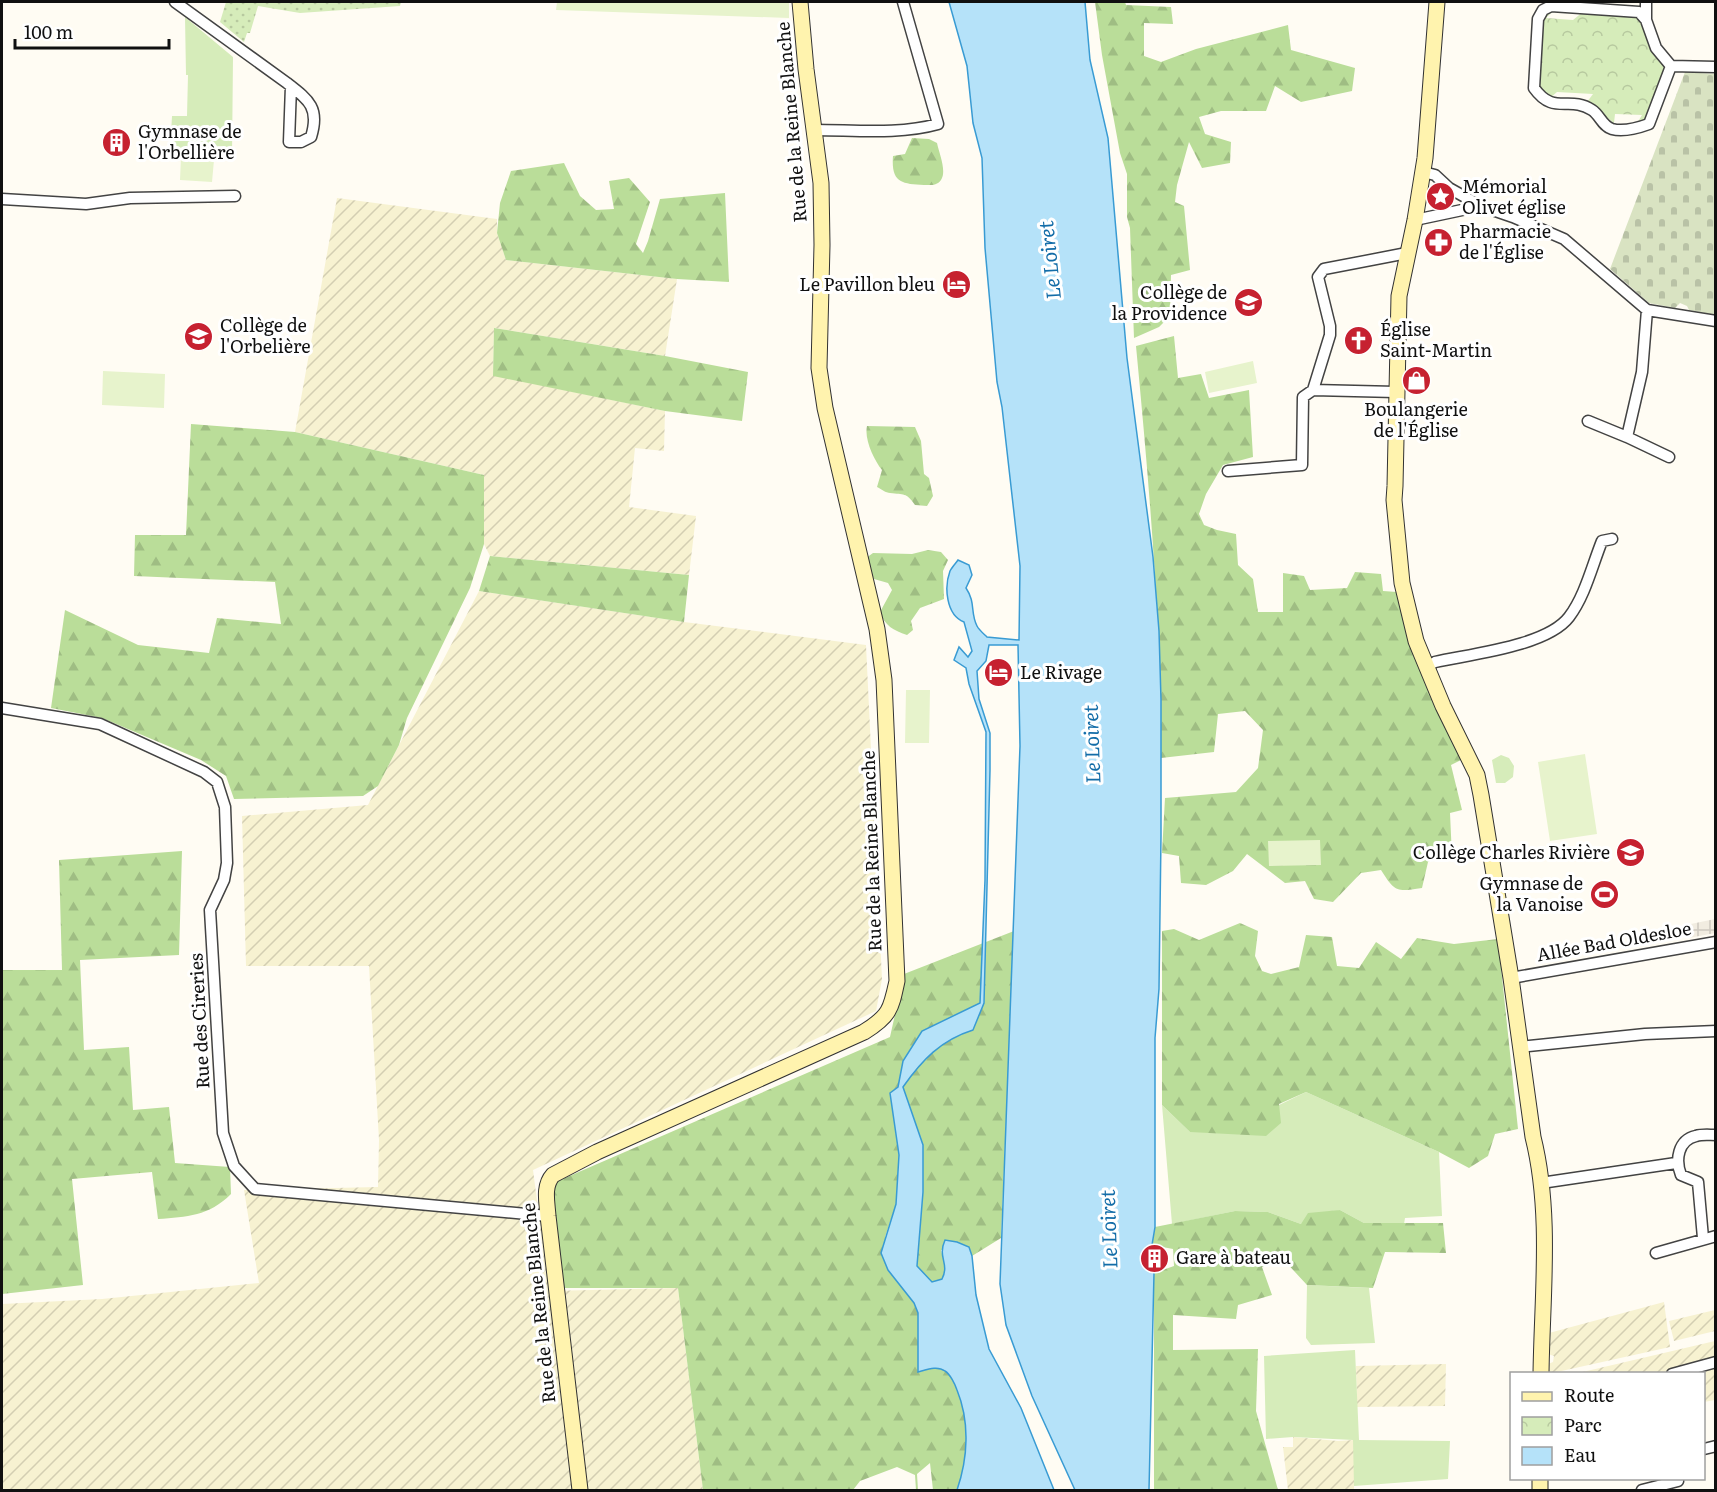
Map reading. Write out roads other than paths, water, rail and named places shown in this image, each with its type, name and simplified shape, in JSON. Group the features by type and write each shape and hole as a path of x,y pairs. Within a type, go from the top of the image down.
{"street":[{"path":"175,2 291,86 304,96 313,108 315,123 310,137 301,142 290,142 291,86"},
{"name":"Rue de la Reine Blanche","path":"580,1491 546,1187 548,1181 553,1175 597,1152 879,1024 891,1010 897,981 884,680 877,629 825,408 819,368 821,183 800,2"},
{"path":"814,130 903,130 920,129 938,124 903,2"},
{"path":"1437,2 1423,172 1399,296 1394,500 1402,583 1416,641 1486,773 1524,1047 1541,1136 1539,1163 1543,1274 1541,1372"},
{"path":"1646,20 1647,2"},
{"path":"1671,66 1648,124 1638,128 1612,129 1604,124 1593,110 1575,104 1552,104 1541,98 1534,88 1538,19 1543,10 1551,6 1623,9 1639,12 1646,20 1656,48 1671,66 1716,67"},
{"path":"1423,172 1435,175 1449,188 1481,206 1564,239 1647,310 1716,321"},
{"path":"2,199 86,204 130,198 236,196"},
{"path":"1415,220 1481,206"},
{"path":"1228,471 1302,465 1303,398 1313,390 1330,335 1330,326 1318,277 1324,269 1407,253"},
{"path":"1627,437 1642,372 1647,310"},
{"path":"1313,390 1396,392"},
{"path":"1588,421 1669,457"},
{"path":"1429,665 1542,638 1557,629 1569,617 1580,598 1602,541 1612,538"},
{"name":"Rue des Cireries","path":"2,708 100,724 204,772 217,782 225,807 227,863 224,880 210,910 223,1133 234,1167 255,1189 549,1216"},
{"name":"Allée Bad Oldesloe","path":"1514,977 1716,942"},
{"path":"1524,1047 1645,1034 1716,1031"},
{"path":"1703,1238 1698,1182 1681,1175 1676,1163 1680,1149 1694,1136 1716,1135"},
{"path":"1541,1183 1676,1163"},
{"path":"1656,1253 1716,1236"},
{"path":"1679,1372 1716,1362"},
{"path":"1641,1491 1678,1483"}],"water":[{"name":"Le Loiret","path":"949,2 1085,2 1090,60 1108,138 1127,358 1153,557 1159,631 1161,836 1159,989 1155,1038 1155,1227 1151,1251 1154,1273 1149,1490 1075,1490 1032,1396 1006,1325 1000,1284 1020,746 1018,645 989,645 986,661 977,671 979,699 990,733 984,1003 973,1030 951,1039 933,1052 903,1087 923,1145 923,1192 917,1266 932,1282 942,1279 945,1269 942,1251 945,1240 969,1247 976,1295 989,1349 1021,1408 1054,1490 957,1490 961,1478 966,1440 961,1402 954,1382 945,1371 935,1368 918,1372 918,1313 914,1303 888,1270 881,1253 896,1204 899,1155 890,1093 898,1087 903,1061 922,1031 980,1003 985,880 986,732 969,684 966,668 954,660 959,647 968,657 972,651 964,622 953,613 948,600 948,577 958,560 969,565 972,575 966,588 979,629 987,637 1019,640 1020,566 1002,407 997,382 985,248 982,158 973,123 967,66"}],"place":[{"name":"Gymnase de l'Orbellière","path":"117,142"},
{"name":"Mémorial Olivet église","path":"1441,197"},
{"name":"Pharmacie de l'Église","path":"1438,242"},
{"name":"Le Pavillon bleu","path":"956,285"},
{"name":"Collège de la Providence","path":"1248,303"},
{"name":"Collège de l'Orbelière","path":"199,336"},
{"name":"Église Saint-Martin","path":"1359,340"},
{"name":"Boulangerie de l'Église","path":"1416,381"},
{"name":"Le Rivage","path":"999,673"},
{"name":"Collège Charles Rivière","path":"1631,853"},
{"name":"Gymnase de la Vanoise","path":"1604,894"},
{"name":"Gare à bateau","path":"1155,1258"}]}
